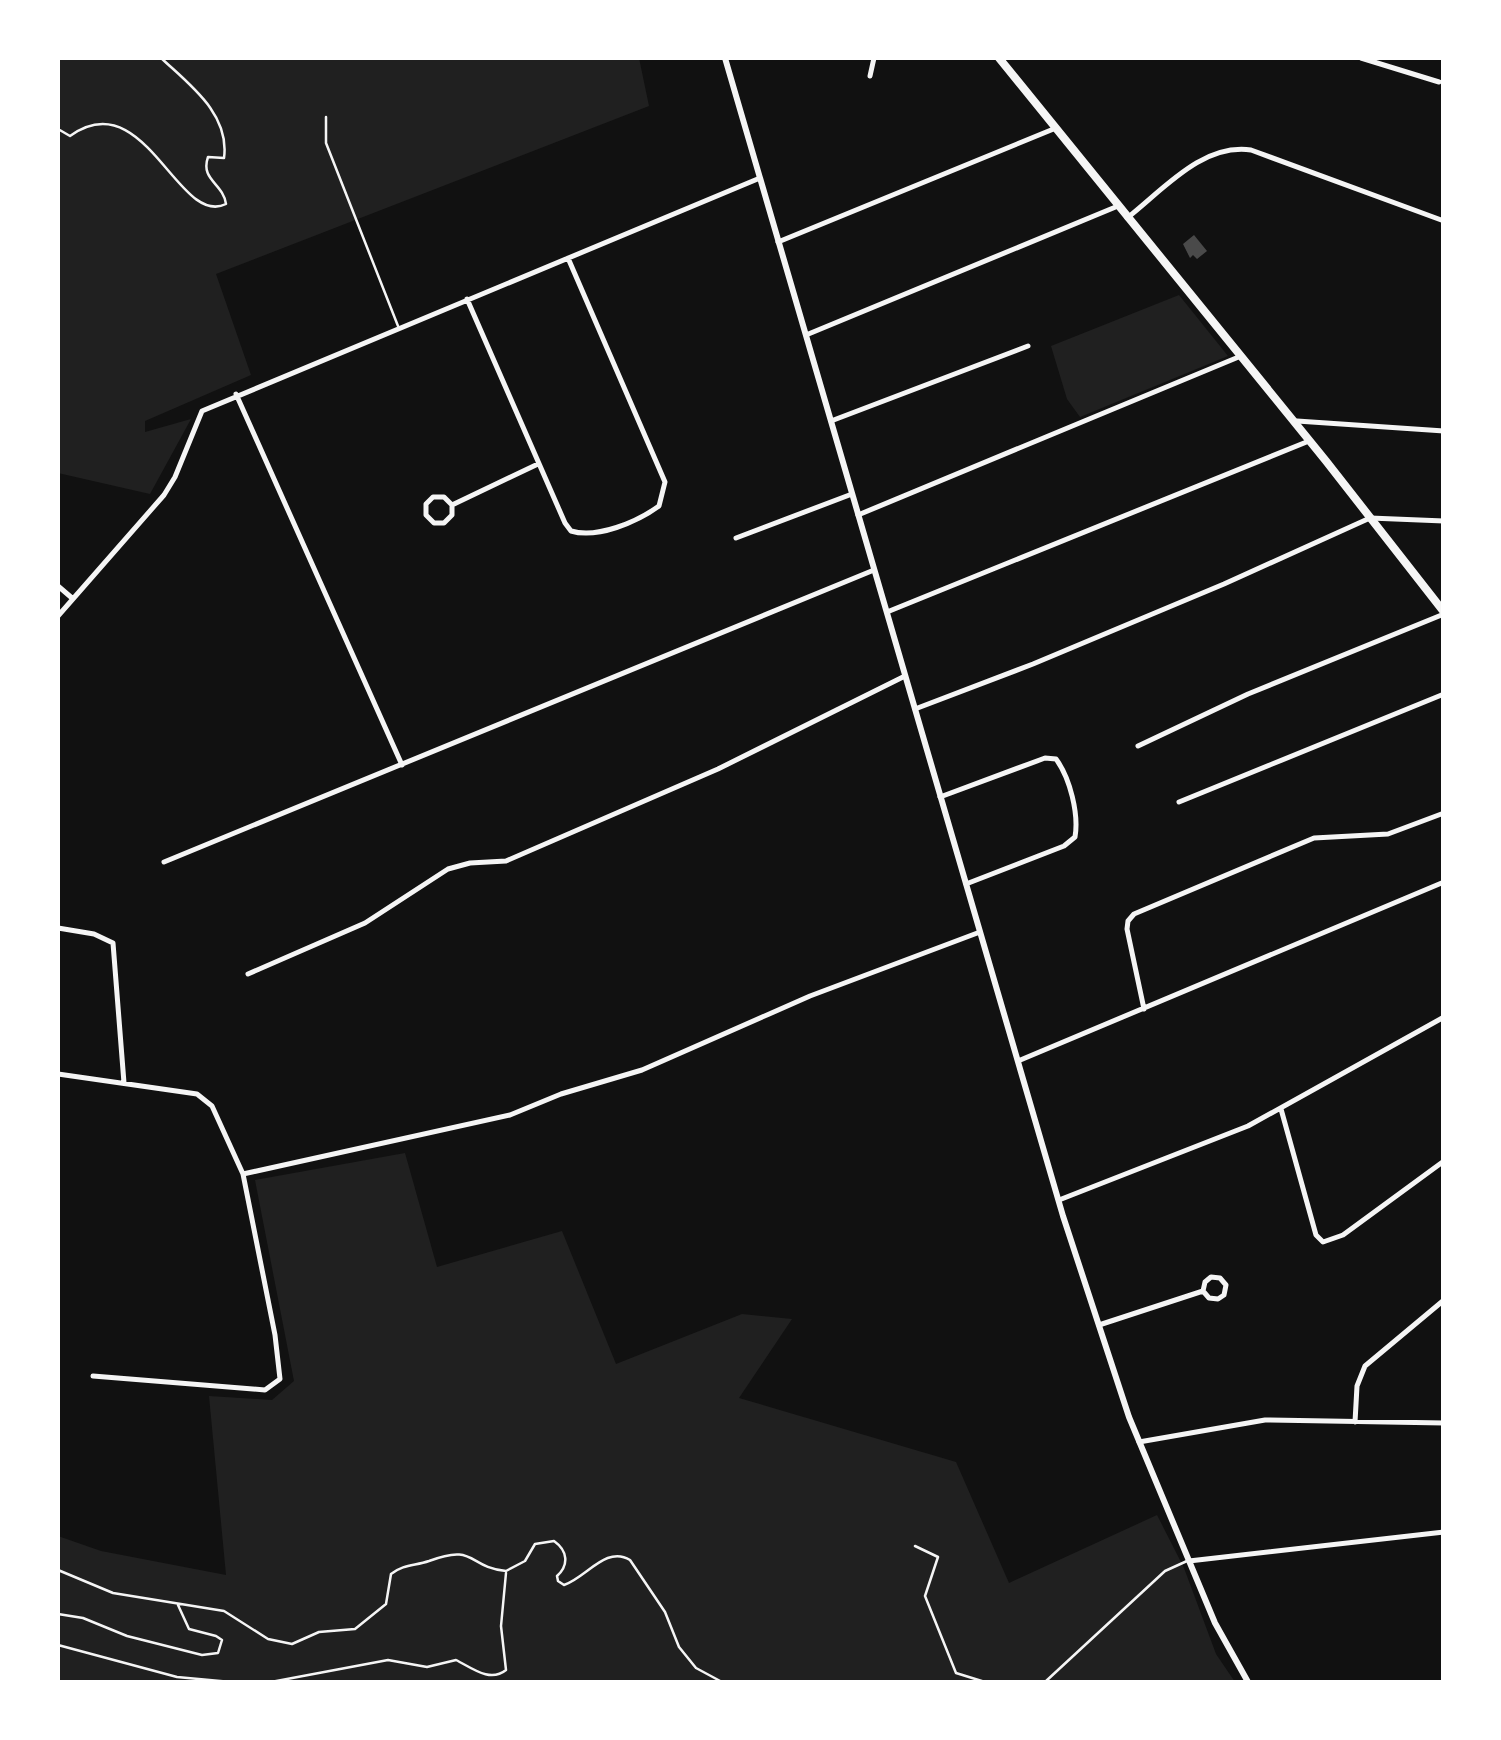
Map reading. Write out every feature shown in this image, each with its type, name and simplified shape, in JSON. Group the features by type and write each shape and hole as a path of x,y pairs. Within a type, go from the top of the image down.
{"main road":[{"path":"724,58 1017,1062 1098,1325 1139,1442 1223,1641 1248,1682"},
{"path":"1000,58 1444,613"}],"street":[{"path":"870,76 874,58"},
{"path":"1361,58 1439,82"},
{"path":"778,242 1056,128"},
{"path":"1128,218 1196,163 1228,148 1250,150 1444,221"},
{"path":"58,616 164,495 202,411 760,178"},
{"path":"806,335 1118,206"},
{"path":"467,299 570,531 598,532 652,511 659,506 666,488 568,258"},
{"path":"831,422 1028,346"},
{"path":"858,515 1241,356"},
{"path":"236,394 402,765"},
{"path":"1294,421 1444,431"},
{"path":"887,612 1310,441"},
{"path":"452,504 538,464"},
{"path":"736,538 852,494"},
{"path":"434,497 444,497 452,504 452,515 444,523 434,523 426,515 426,504 434,497"},
{"path":"914,709 1051,656 1370,518 1444,521"},
{"path":"164,862 874,570"},
{"path":"58,586 72,598"},
{"path":"1138,746 1248,694 1444,613"},
{"path":"248,974 364,923 448,869 506,861 718,769 905,676"},
{"path":"1180,802 1444,694"},
{"path":"940,797 1044,758 1056,759 1064,772 1077,821 1075,837 966,884"},
{"path":"1144,1009 1127,929 1134,914 1308,840 1388,834 1444,813"},
{"path":"1017,1062 1444,882"},
{"path":"58,928 94,934 113,942 124,1083"},
{"path":"243,1174 510,1115 561,1094 642,1070 792,1004 980,932"},
{"path":"1058,1200 1235,1131 1444,1018"},
{"path":"58,1074 197,1094 212,1106 243,1174 280,1379 265,1390 93,1376"},
{"path":"1281,1109 1316,1235 1323,1242 1338,1238 1444,1161"},
{"path":"1210,1277 1220,1278 1226,1285 1218,1299 1209,1298 1203,1291 1210,1277"},
{"path":"1098,1325 1203,1291"},
{"path":"1355,1422 1356,1392 1365,1366 1444,1300"},
{"path":"1139,1442 1266,1420 1444,1422"},
{"path":"1189,1561 1444,1532"}],"lane":[{"path":"326,117 324,130 331,158 399,327"},
{"path":"915,1546 938,1557 925,1596 956,1673 985,1682"},
{"path":"1046,1682 1165,1571 1189,1561"}],"path":[{"path":"58,130 70,136 99,125 126,132 149,146 179,186 198,201 220,208 226,204 224,192 209,178 205,168 208,156 224,158 218,122 206,102 161,58"},
{"path":"58,1570 113,1593 224,1611 268,1640 292,1644 319,1632 355,1628 379,1612 386,1604 391,1574 400,1567 430,1561 449,1552 506,1571 525,1561 535,1544 554,1542 562,1547 564,1569 557,1576 564,1585 611,1555 622,1554 630,1560 665,1612 673,1637 684,1654 696,1668 722,1682"},
{"path":"271,1682 388,1660 428,1668 456,1660 488,1676 499,1676 506,1670 501,1626 506,1571"},
{"path":"58,1614 202,1655 218,1653 222,1640 189,1630 178,1604"},
{"path":"58,1644 177,1677 231,1682"}],"shaded area":[{"path":"58,58 639,58 649,106 216,274 251,375 145,421 145,432 191,419 150,494 58,473"},
{"path":"1179,295 1228,356 1080,417 1067,399 1051,346"},
{"path":"405,1153 437,1267 562,1231 616,1364 742,1314 792,1319 739,1398 956,1462 1009,1583 1157,1515 1184,1568 1216,1654 1235,1682 58,1682 58,1536 101,1551 226,1575 209,1396 272,1400 294,1381 255,1180"}],"building":[{"path":"1194,235 1207,251 1197,259 1193,255 1190,258 1183,244"}]}
